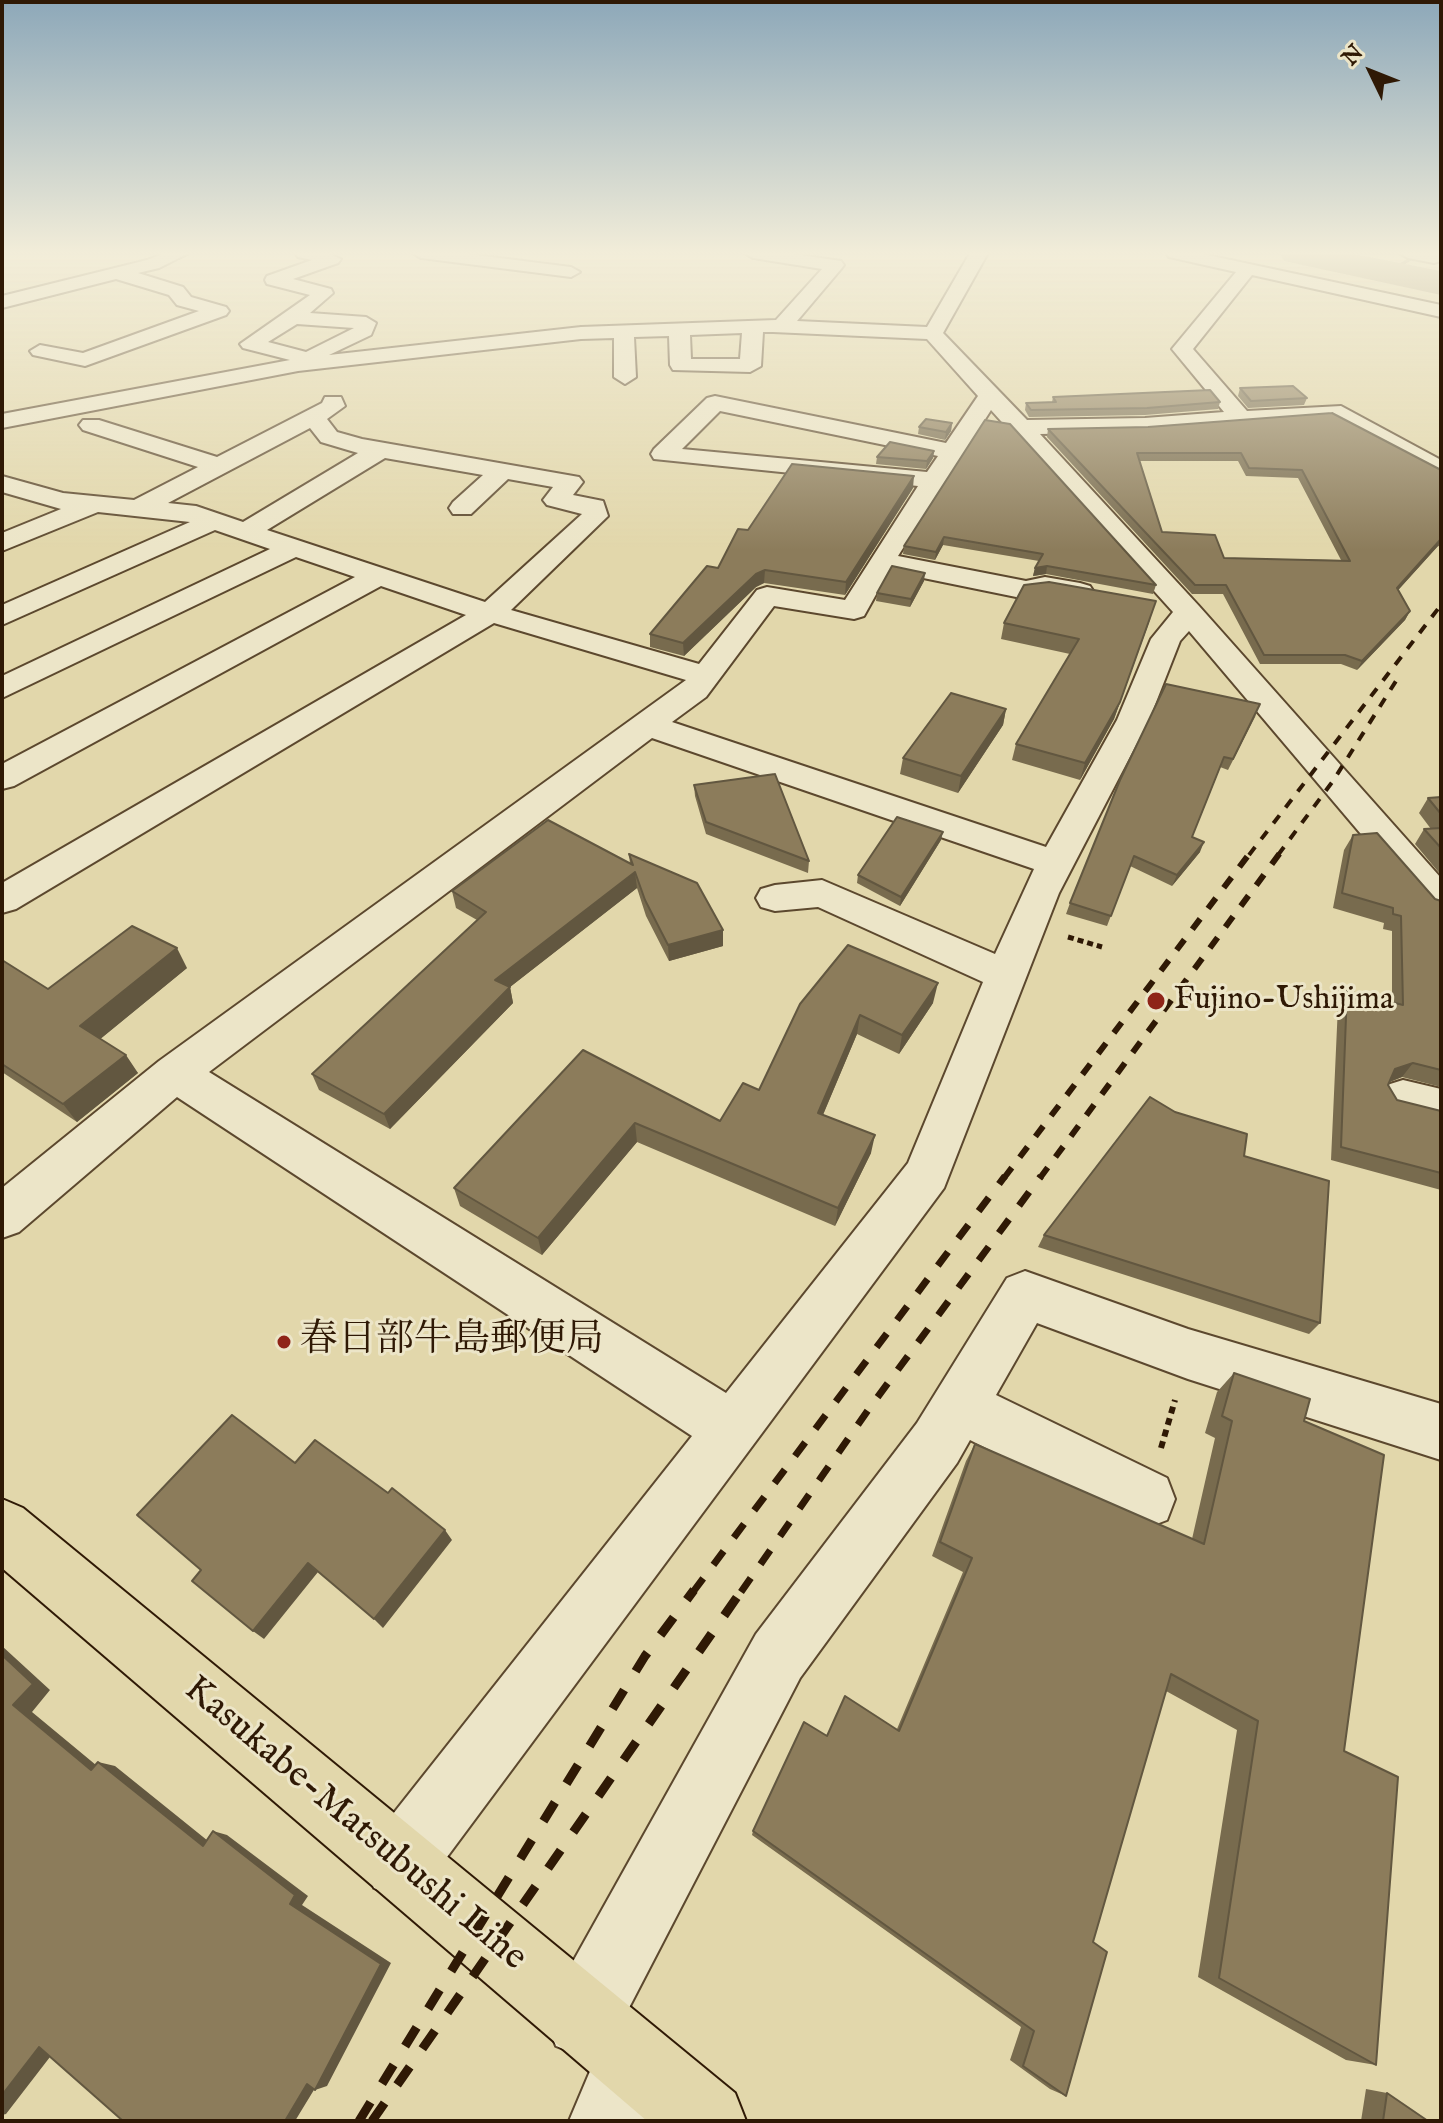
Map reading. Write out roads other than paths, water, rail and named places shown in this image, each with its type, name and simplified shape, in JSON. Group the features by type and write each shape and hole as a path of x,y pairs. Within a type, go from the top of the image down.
{"main road":[{"name":"Kasukabe-Matsubushi Line","path":"2,1529 399,1863 608,2067 707,2121"}],"street":[{"path":"14,354 31,352"},
{"path":"45,352 85,360 107,352"},
{"path":"282,352 314,360 328,352"},
{"path":"2,421 86,415 167,388 314,360 391,352"},
{"path":"624,352 625,377"},
{"path":"680,352 681,365 750,366 751,352"},
{"path":"948,352 1021,427 1189,612 1441,903"},
{"path":"1185,352 1242,419"},
{"path":"138,508 334,406 314,360"},
{"path":"203,361 242,374"},
{"path":"136,377 167,388"},
{"path":"54,392 86,415 220,466"},
{"path":"2,1217 175,1073 695,690 767,596 854,610 881,561 989,396"},
{"path":"934,480 663,454 715,403 953,452"},
{"path":"1021,427 1145,425 1333,411 1441,470"},
{"path":"2,858 18,890 490,613 595,516 594,507 556,500 570,482 381,450 329,437 313,417"},
{"path":"245,532 381,450"},
{"path":"462,508 503,470"},
{"path":"5,486 61,501 187,512 490,613 706,676"},
{"path":"2,543 95,504"},
{"path":"2,616 213,521"},
{"path":"2,688 293,548"},
{"path":"881,561 1026,590 1045,586 1103,596"},
{"path":"2,778 378,576"},
{"path":"1146,604 1189,612"},
{"path":"399,1863 927,1174 1054,863 1133,720 1166,639 1189,612"},
{"path":"647,725 1054,863"},
{"path":"775,898 822,893 1007,976"},
{"path":"175,1073 732,1429"},
{"path":"608,2067 778,1656 937,1443 1025,1295 1188,1354 1441,1432"},
{"path":"959,1406 1146,1499"}],"railway":[{"path":"1249,855 1441,605"},
{"path":"1278,855 1333,781 1401,673"},
{"path":"1004,1178 1250,853"},
{"path":"1040,1178 1280,853"},
{"path":"693,1592 1005,1176"},
{"path":"741,1592 871,1406 1041,1176"},
{"path":"359,2121 645,1656 694,1590"},
{"path":"372,2121 742,1590"}],"place":[{"name":"Fujino-Ushijima","path":"1156,1001"},
{"name":"春日部牛島郵便局","path":"284,1342"}]}
